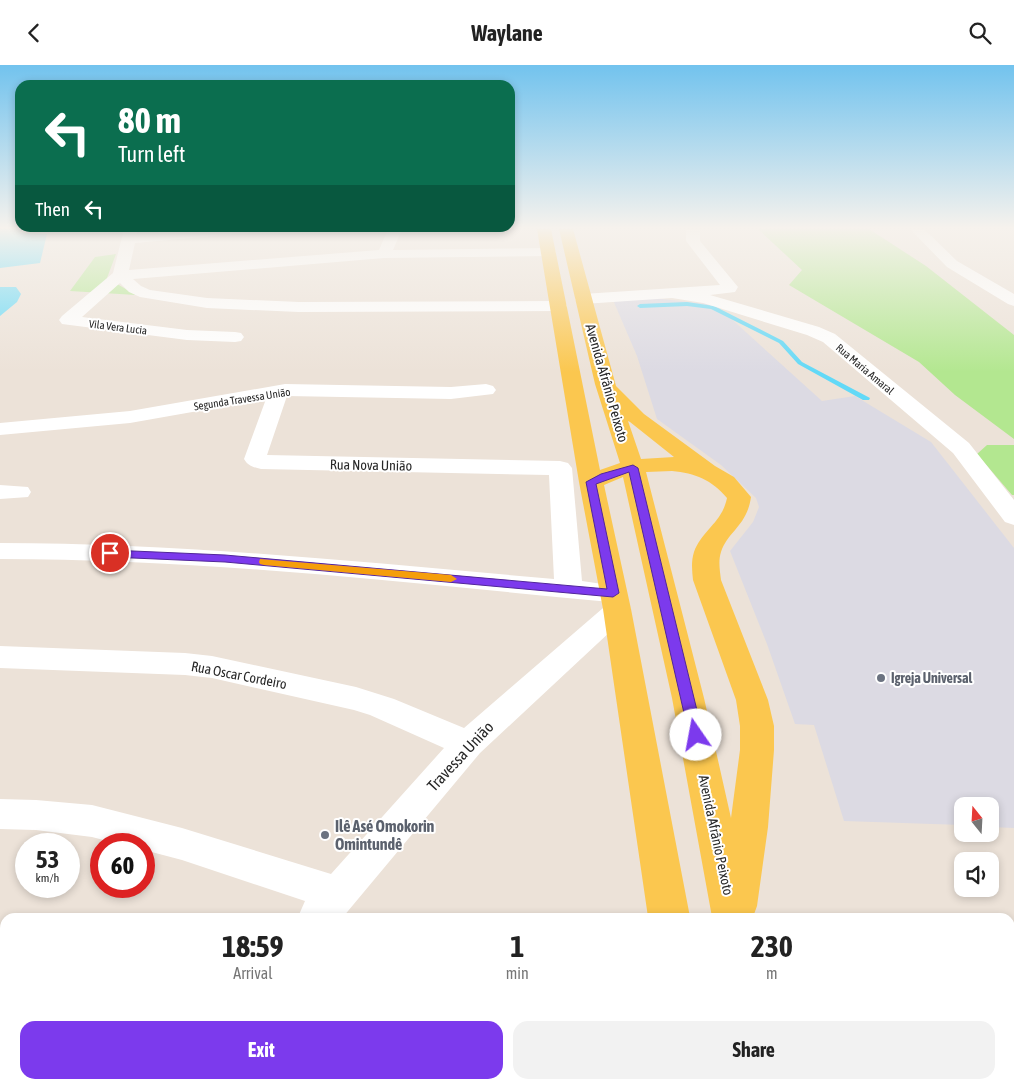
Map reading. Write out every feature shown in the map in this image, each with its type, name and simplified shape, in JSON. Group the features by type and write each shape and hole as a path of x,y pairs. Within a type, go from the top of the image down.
{"main road":[{"name":"Avenida Afrânio Peixoto","path":"554,277 615,601 668,913"},
{"name":"Avenida Afrânio Peixoto","path":"578,277 605,384 633,468 688,698 733,913"},
{"path":"605,384 637,418 707,471 726,482 739,497 735,515 708,549 705,559 705,570 752,700 757,726 757,750 750,827 735,913"},
{"path":"591,482 604,476 633,468 661,463 676,463 707,471"}],"street":[{"name":"Vila Vera Lucia","path":"118,277 68,320 178,334 236,337"},
{"path":"121,277 135,289 146,293 207,303 298,307 559,306"},
{"path":"583,299 725,291 730,287 722,277"},
{"path":"973,277 1014,301"},
{"name":"Rua Maria Amaral","path":"672,293 706,299 813,331 829,338 961,448 1014,517"},
{"name":"Segunda Travessa União","path":"0,429 130,417 279,391 306,389 451,393 486,391"},
{"name":"Rua Nova União","path":"279,391 255,459 261,462 560,468 569,589"},
{"path":"0,551 52,551 225,558 569,589 615,601"},
{"name":"Travessa União","path":"328,906 468,743 615,601"},
{"name":"Rua Oscar Cordeiro","path":"0,657 176,663 212,667 356,699 382,707 468,743"},
{"path":"0,814 36,815 92,821 182,844 328,906"}],"shaded area":[{"path":"654,298 716,305 822,401 855,396 931,442 1014,548 1014,828 999,827 999,797 954,797 954,825 844,821 814,725 795,724 767,644 730,551 753,522 759,507 756,498 721,465 657,419 637,356 613,300"}],"green space":[{"path":"80,277 107,277 136,295 70,291"},
{"path":"796,277 940,277 1014,335 1014,439 955,395 919,362 789,285"},
{"path":"987,445 1014,445 1014,495 977,454"}],"water":[{"path":"0,287 16,287 21,294 17,302 0,316"}],"waterway":[{"path":"640,306 687,304 712,307 781,342 800,363 866,398"}],"slow traffic":[{"path":"264,562 451,579"}],"place":[{"name":"Igreja Universal","path":"881,678"},
{"name":"Ilê Asé Omokorin Omintundê","path":"325,835"}],"route":[{"path":"110,553 225,558 613,593 591,482 604,476 633,468 696,735"}]}
